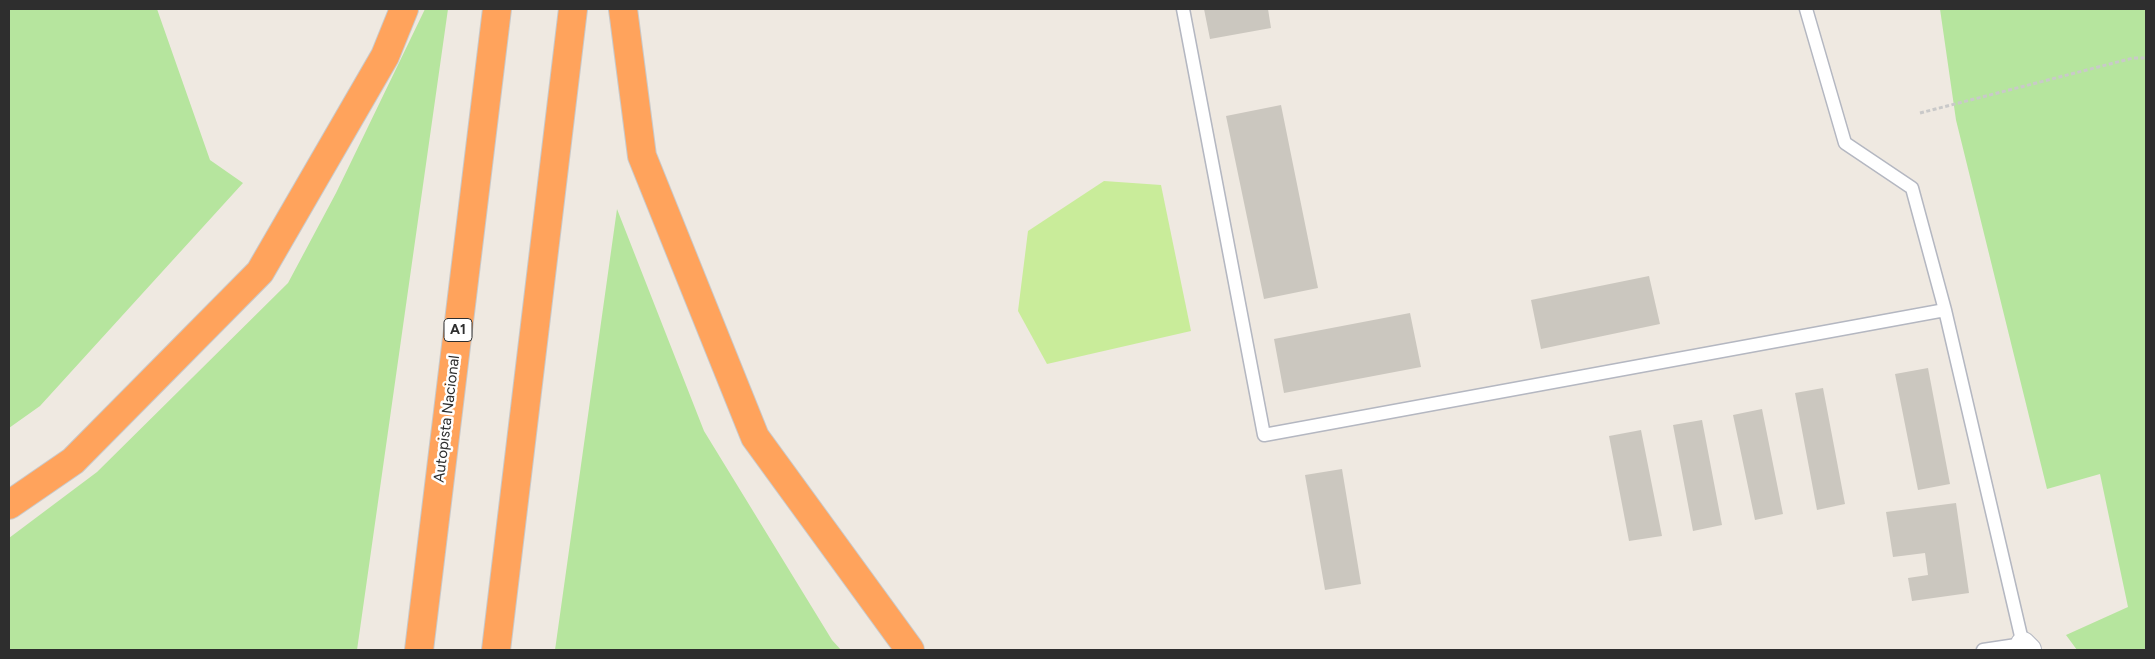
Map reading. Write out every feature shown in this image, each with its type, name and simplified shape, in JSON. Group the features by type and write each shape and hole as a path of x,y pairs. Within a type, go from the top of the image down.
{"highway":[{"path":"9,505 73,461 260,272 385,56 404,9"},
{"name":"Autopista Nacional","path":"419,650 497,9"},
{"path":"496,650 573,9"},
{"path":"624,9 642,156 755,437 910,650"}],"lane":[{"path":"1183,9 1264,435 1945,310"},
{"path":"1806,9 1845,143 1912,188 1945,310 2026,648 1983,650"}],"path":[{"path":"1920,113 2133,58 2146,58"}],"green space":[{"path":"9,9 157,9 210,160 243,183 40,406 9,428"},
{"path":"425,9 448,9 357,650 9,650 9,538 97,472 288,283 336,193"},
{"path":"1940,9 2146,9 2146,650 2077,650 2066,635 2128,607 2100,474 2047,489 1956,120"},
{"path":"1104,181 1161,185 1191,331 1047,364 1018,311 1028,231"},
{"path":"617,209 704,431 832,640 841,650 555,650"}],"building":[{"path":"1204,9 1268,9 1271,28 1210,39"},
{"path":"1281,105 1318,288 1264,299 1226,116"},
{"path":"1649,276 1660,324 1541,349 1531,300"},
{"path":"1410,313 1421,367 1284,393 1274,339"},
{"path":"1928,368 1950,484 1918,490 1895,374"},
{"path":"1823,388 1845,504 1817,510 1795,393"},
{"path":"1762,409 1783,514 1755,520 1733,415"},
{"path":"1702,420 1722,525 1693,531 1673,425"},
{"path":"1641,430 1662,536 1629,541 1609,436"},
{"path":"1342,469 1361,584 1325,590 1305,475"},
{"path":"1956,503 1969,593 1912,601 1908,578 1928,575 1925,553 1893,557 1886,512"}]}
